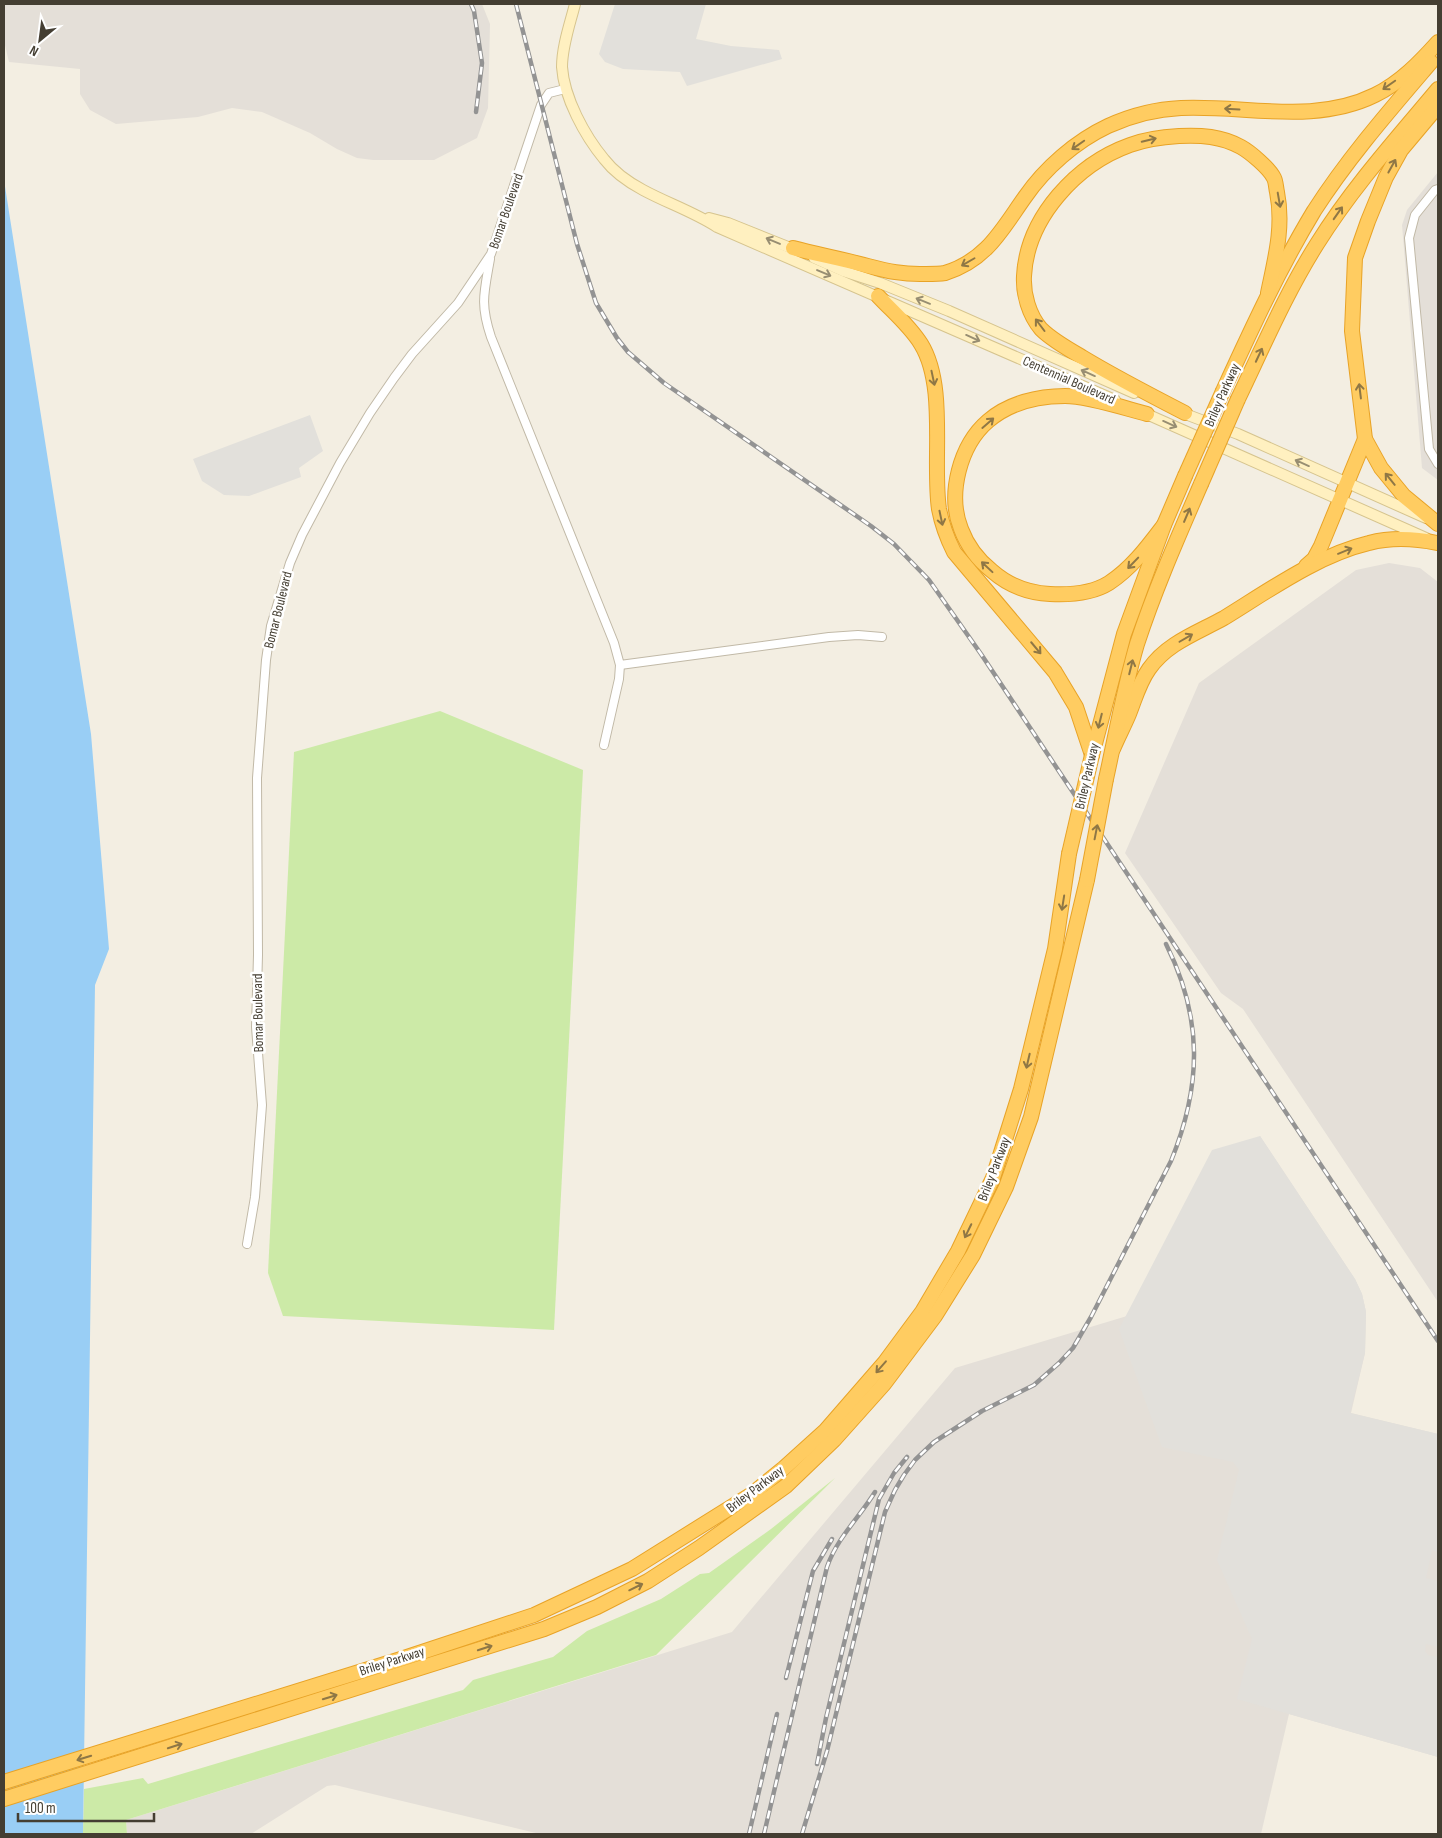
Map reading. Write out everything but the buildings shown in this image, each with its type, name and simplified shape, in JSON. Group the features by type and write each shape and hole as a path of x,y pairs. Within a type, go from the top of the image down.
{"highway":[{"path":"793,248 891,273 943,273 969,263 989,247 1006,226 1025,196 1044,174 1075,146 1108,126 1146,113 1180,108 1318,112 1348,106 1376,95 1415,67 1438,42"},
{"name":"Briley Parkway","path":"4,1782 392,1662 534,1614 632,1569 752,1494 825,1431 885,1362 922,1312 958,1250 993,1178 1021,1090 1055,949 1069,854 1092,755 1124,634 1164,526 1185,476 1268,293 1314,211 1362,143 1438,54"},
{"name":"Briley Parkway","path":"4,1799 553,1626 597,1606 648,1581 699,1548 786,1486 834,1440 884,1384 935,1316 973,1254 1006,1187 1031,1117 1087,880 1106,778 1137,645 1159,582 1200,484 1290,290 1317,243 1361,180 1438,88"},
{"path":"1438,106 1401,150 1386,177 1368,221 1355,258 1352,332 1365,439 1381,468 1404,496 1438,524"},
{"path":"1185,413 1092,363 1063,345 1041,328 1029,309 1024,286 1025,265 1038,225 1051,206 1082,172 1106,156 1131,144 1159,137 1192,136 1215,137 1235,144 1252,153 1274,178 1280,207 1280,239 1268,293"},
{"path":"878,296 922,345 931,369 936,391 939,510 944,531 954,552 1055,672 1076,707 1092,755"},
{"path":"1147,414 1067,396 1038,398 1016,404 988,421 973,438 963,458 956,481 956,506 960,528 970,548 985,566 1003,580 1022,589 1042,594 1061,595 1082,592 1108,584 1127,569 1164,526"},
{"path":"1300,571 1314,559 1365,439"},
{"path":"1113,749 1129,715 1136,692 1149,669 1164,652 1182,639 1221,619 1300,571 1368,543 1392,538 1413,538 1438,543"}],"main road":[{"name":"Centennial Boulevard","path":"575,4 563,54 562,66 565,89 584,130 604,160 622,177 643,190 701,216 718,227 1438,543"},
{"name":"Centennial Boulevard","path":"701,216 728,222 793,248 843,271 880,283 949,311 1134,393 1238,434 1438,524"}],"street":[{"name":"Bomar Boulevard","path":"247,1244 255,1197 262,1105 256,1027 258,954 257,778 266,660 271,626 288,570 302,535 340,463 394,378 412,354 458,303 491,254 541,105 549,93 565,89"},
{"path":"1438,188 1434,190 1415,215 1409,238 1429,449 1438,464"},
{"path":"491,254 483,301 484,317 614,643 620,665 619,679 604,745"},
{"path":"620,665 829,637 858,635 882,637"}],"shaded area":[{"path":"4,4 482,4 490,24 488,108 477,138 434,160 373,160 357,158 310,133 262,112 232,108 198,117 116,124 90,110 80,94 80,69 9,62 4,41"},
{"path":"615,4 706,4 696,39 731,46 779,50 782,59 687,86 680,72 623,69 605,62 599,54"},
{"path":"1438,172 1438,480 1422,468 1402,225 1407,210"},
{"path":"310,415 323,451 299,468 301,477 249,496 224,495 202,481 193,459"},
{"path":"1389,563 1420,568 1438,582 1438,1302 1243,1009 1221,993 1125,853 1199,683 1356,570"},
{"path":"1260,1136 1355,1279 1362,1294 1366,1312 1365,1353 1351,1413 1438,1434 1438,1757 1289,1714 1261,1834 540,1834 335,1785 327,1786 251,1834 127,1834 126,1820 732,1632 955,1368 1127,1316"},
{"path":"1260,1136 1355,1279 1362,1294 1366,1312 1365,1353 1350,1413 1438,1434 1438,1552 1432,1550 1426,1578 1438,1581 1438,1647 1426,1644 1425,1651 1428,1655 1438,1657 1438,1757 1237,1699 1252,1639 1217,1560 1239,1470 1233,1462 1162,1447 1119,1329 1212,1150"}],"green space":[{"path":"440,711 583,770 554,1330 283,1316 268,1273 294,752"},
{"path":"835,1478 656,1655 126,1820 127,1834 83,1834 84,1789 143,1778 148,1784 463,1690 473,1680 553,1657 587,1631 661,1599 700,1574 709,1573 771,1529"}],"water":[{"path":"4,180 91,734 109,949 95,985 83,1834 4,1834"}],"railway":[{"path":"471,4 474,11 482,63 476,112"},
{"path":"516,4 577,244 596,303 617,338 628,352 664,383 871,526 894,544 929,580 981,654 1438,1341"},
{"path":"802,1834 827,1751 885,1512 895,1490 915,1460 934,1442 982,1411 1034,1385 1073,1348 1091,1317 1171,1161 1188,1105 1193,1078 1194,1052 1187,998 1166,944"},
{"path":"817,1764 826,1718 879,1499 894,1473 907,1457"},
{"path":"764,1834 827,1567 842,1537 875,1492"},
{"path":"786,1678 813,1571 832,1539"},
{"path":"749,1834 777,1714"}]}
